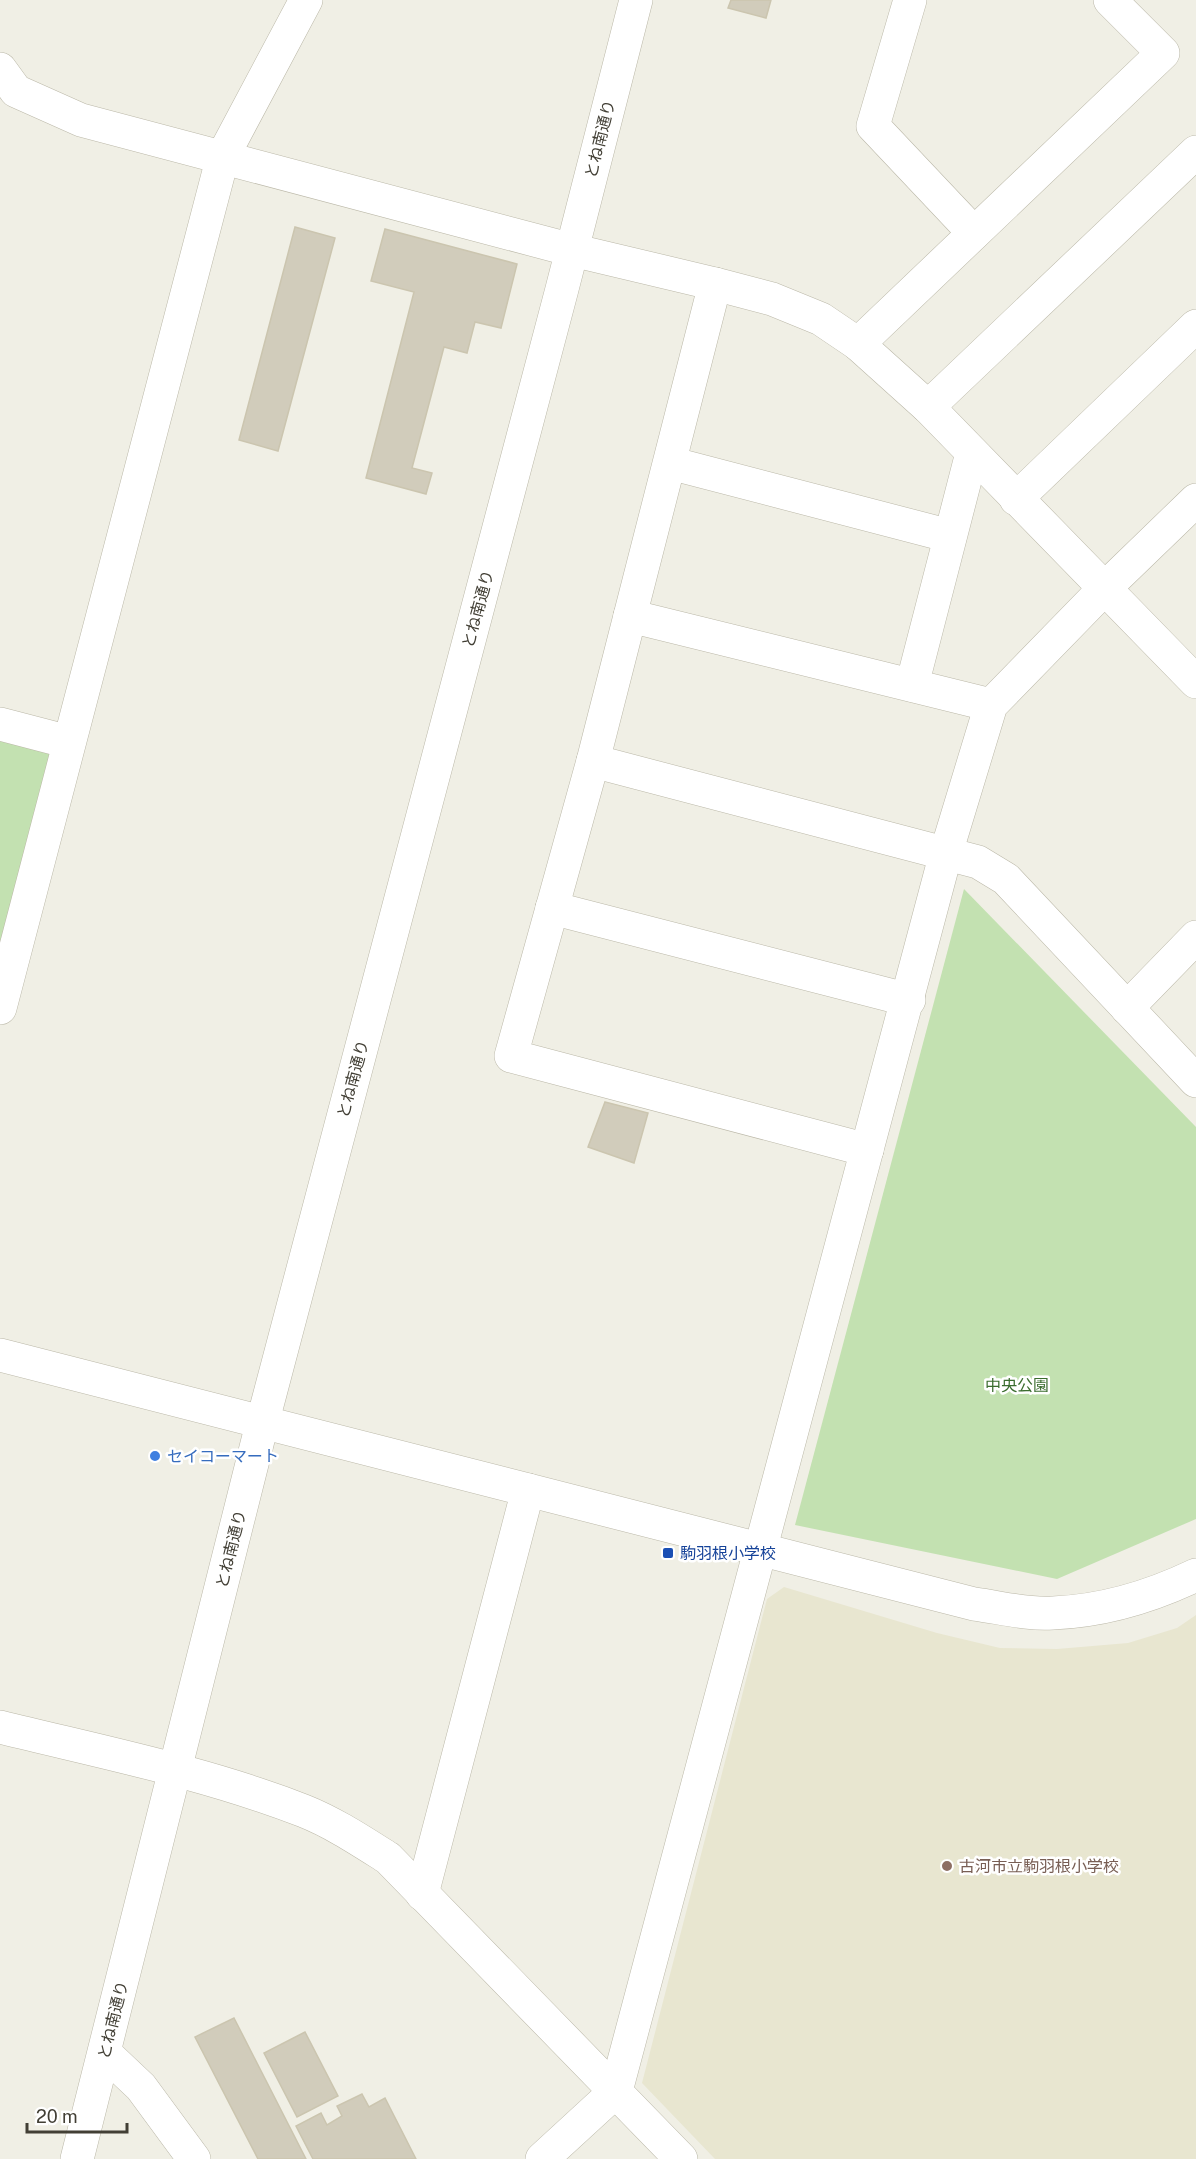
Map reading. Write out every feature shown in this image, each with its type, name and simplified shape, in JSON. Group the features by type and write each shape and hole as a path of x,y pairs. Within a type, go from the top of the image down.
{"street":[{"path":"0,1008 223,156 306,0"},
{"name":"とね南通り","path":"77,2159 262,1424 636,0"},
{"path":"910,0 873,126 974,233"},
{"path":"858,344 1163,53 1110,0"},
{"path":"0,69 16,91 81,120 572,250 772,299 821,319 858,344 928,407 1016,499 1195,678"},
{"path":"928,407 1196,152"},
{"path":"716,284 593,761 512,1056 867,1150"},
{"path":"1016,499 1196,326"},
{"path":"912,685 972,453"},
{"path":"670,463 950,536"},
{"path":"542,2159 616,2091 909,1000 946,853 991,705 1105,588 1196,500"},
{"path":"630,616 991,705"},
{"path":"0,724 69,742"},
{"path":"593,761 978,862 1006,879 1196,1081"},
{"path":"552,908 909,1000"},
{"path":"1127,1008 1196,937"},
{"path":"0,1355 974,1605 1051,1614 1108,1607 1154,1595 1196,1575"},
{"path":"422,1894 528,1490"},
{"path":"0,1727 175,1771 304,1811 346,1831 388,1858 681,2159"},
{"path":"105,2053 141,2087 194,2159"}],"shaded area":[{"name":"古河市立駒羽根小学校","path":"784,1587 937,1633 1000,1648 1057,1649 1128,1643 1177,1628 1196,1615 1196,2159 715,2159 642,2083 767,1599"}],"green space":[{"path":"0,724 69,742 0,1008"},
{"name":"中央公園","path":"964,889 1196,1127 1196,1519 1057,1579 795,1525"}],"building":[{"path":"731,0 771,0 766,18 728,8"},
{"path":"295,227 335,238 278,451 239,440"},
{"path":"385,229 517,264 501,328 475,322 467,353 444,347 412,468 432,473 426,494 366,478 414,292 371,281"},
{"path":"605,1102 648,1113 634,1163 588,1147"},
{"path":"234,2018 306,2159 258,2159 195,2037"},
{"path":"305,2032 338,2096 297,2117 264,2053"},
{"path":"362,2094 369,2107 385,2098 416,2159 313,2159 296,2126 321,2113 327,2125 342,2116 337,2106"}],"place":[{"name":"セイコーマート","path":"155,1456"},
{"name":"駒羽根小学校","path":"668,1553"},
{"name":"古河市立駒羽根小学校","path":"947,1866"}]}
